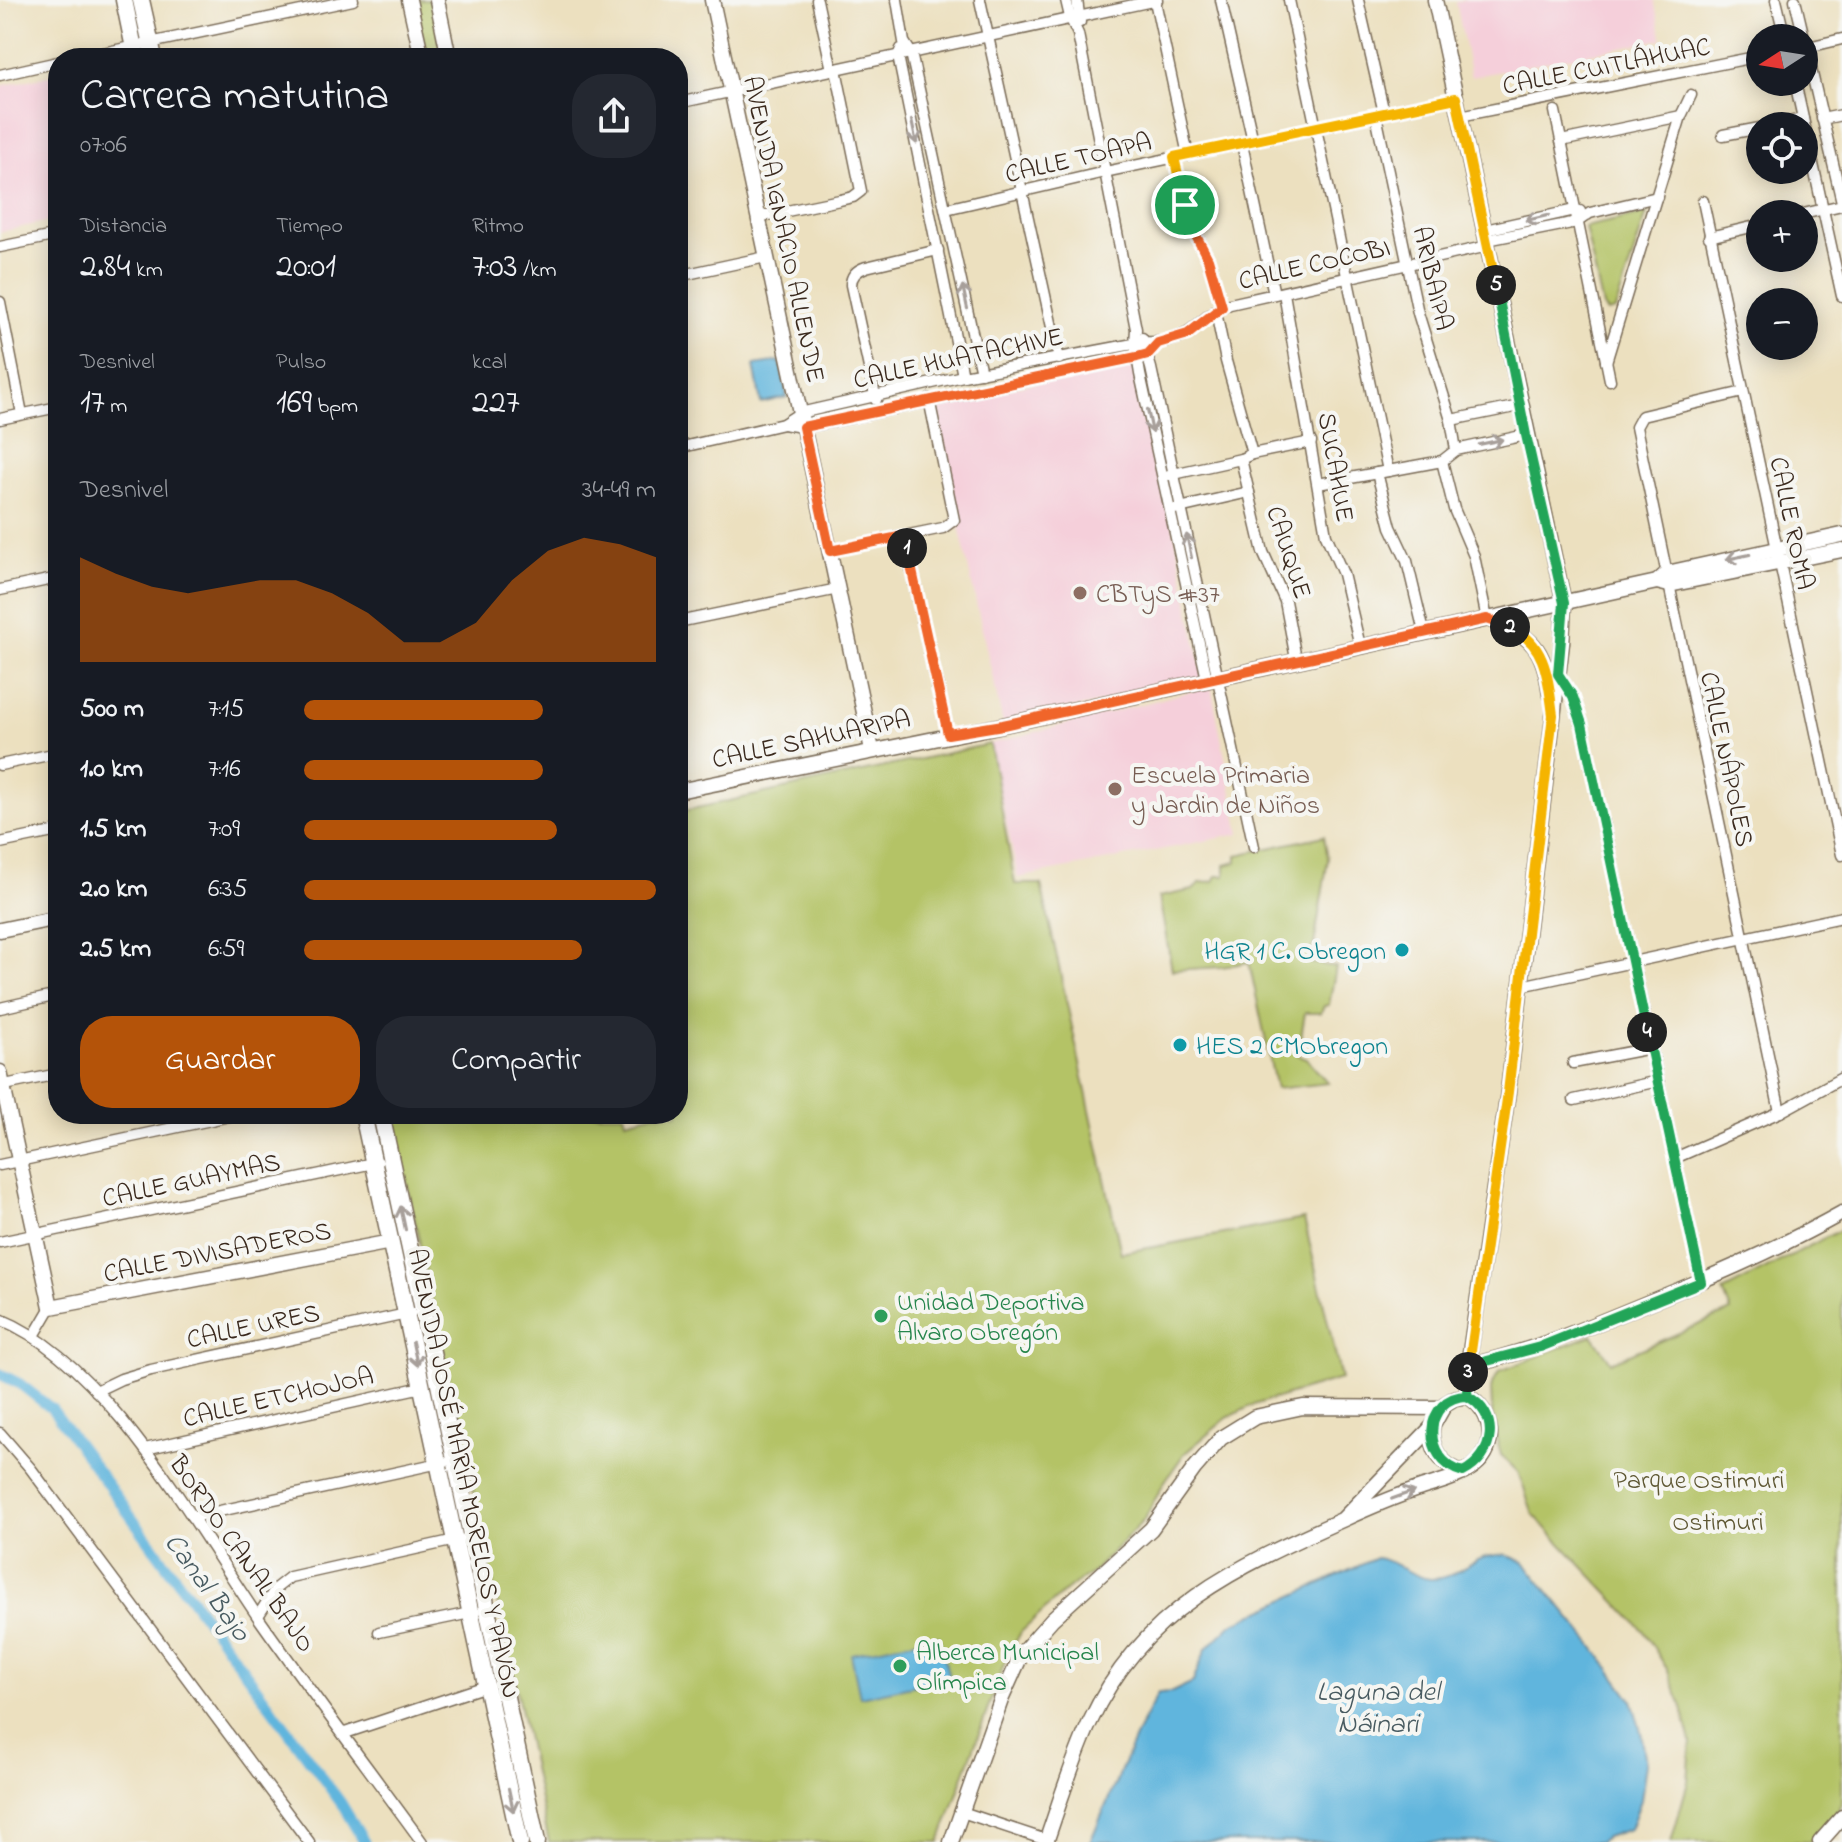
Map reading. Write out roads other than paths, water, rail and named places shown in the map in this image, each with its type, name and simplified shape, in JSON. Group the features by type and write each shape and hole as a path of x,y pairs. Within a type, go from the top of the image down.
{"main road":[{"path":"124,0 143,48"},
{"path":"141,0 144,48"},
{"name":"AVENIDA JOSÉ MARÍA MORELOS Y PAVÓN","path":"367,1124 382,1161 415,1312 510,1762 520,1842"},
{"name":"AVENIDA JOSÉ MARÍA MORELOS Y PAVÓN","path":"381,1124 391,1242 415,1312 422,1387 446,1462"},
{"name":"AVENIDA JOSÉ MARÍA MORELOS Y PAVÓN","path":"478,1611 486,1686 537,1842"}],"street":[{"path":"156,48 353,0"},
{"path":"409,0 420,48"},
{"path":"437,0 447,48"},
{"name":"AVENIDA IGNACIO ALLENDE","path":"712,0 872,750"},
{"path":"758,217 840,200 861,191 817,0"},
{"path":"897,0 981,373"},
{"path":"980,0 1059,359"},
{"path":"1066,0 1075,16"},
{"path":"1077,0 1075,16 1078,34 1140,343 1162,478 1254,847"},
{"path":"688,101 1156,0 1188,155"},
{"name":"SUCAHUE","path":"1221,0 1247,142 1311,442 1326,535 1343,574 1360,646"},
{"path":"1289,0 1349,277 1391,527 1407,561 1424,632"},
{"name":"ARIBAIPA","path":"1358,0 1420,323 1451,420 1456,450"},
{"path":"1435,0 1564,603 1521,986 1468,1366 1467,1396"},
{"path":"1776,0 1782,24"},
{"path":"1795,0 1800,24"},
{"path":"1818,42 1842,39"},
{"path":"904,42 898,56 963,376"},
{"name":"CALLE CUITLÁHUAC","path":"1460,116 1746,59"},
{"path":"0,75 48,64"},
{"path":"1606,362 1681,116 1691,95"},
{"path":"1817,96 1842,203 1818,210"},
{"name":"CALLE TOAPA","path":"946,209 1456,98"},
{"path":"1555,111 1610,380"},
{"path":"1822,119 1842,115"},
{"path":"1561,141 1681,116"},
{"path":"1723,135 1746,131"},
{"name":"CAUQUE","path":"1174,157 1190,222 1208,259 1246,457 1249,492 1263,552 1285,601 1296,659"},
{"path":"1817,184 1842,296"},
{"path":"1576,216 1657,197"},
{"name":"CALLE ROMA","path":"1703,201 1842,855"},
{"name":"CALLE COCOBI","path":"1140,343 1158,343 1188,334 1219,309 1408,264 1576,216"},
{"path":"1709,237 1746,228"},
{"path":"0,247 48,237"},
{"path":"878,410 852,278 866,267 938,250"},
{"path":"688,274 766,257"},
{"path":"0,302 22,414"},
{"name":"CALLE HUATACHIVE","path":"802,420 875,396 1140,343"},
{"name":"CALLE COCOBI","path":"1142,356 1158,343"},
{"path":"1142,356 1174,474 1212,678"},
{"name":"CALLE HUATACHIVE","path":"688,446 802,420 878,410 1142,356"},
{"name":"CALLE NÁPOLES","path":"1743,392 1642,416 1637,423 1637,433 1664,580 1780,1112"},
{"path":"830,551 943,528 954,520 929,399"},
{"path":"1451,420 1520,406"},
{"path":"0,419 48,409"},
{"path":"1318,484 1442,461 1456,450 1526,435"},
{"path":"1162,478 1311,442"},
{"path":"1442,461 1454,509 1474,556 1487,619 1513,628 1535,644 1545,664 1553,715"},
{"path":"1169,511 1249,492"},
{"path":"1778,556 1842,535"},
{"path":"904,536 948,734"},
{"path":"1778,556 1842,550"},
{"name":"CALLE SAHUARIPA","path":"688,789 1003,725 1778,556"},
{"path":"0,590 48,580"},
{"path":"688,620 838,589"},
{"path":"1558,674 1573,697 1582,724 1701,1282"},
{"path":"0,765 48,755"},
{"path":"0,843 48,833"},
{"path":"1521,986 1842,917"},
{"path":"0,930 48,920"},
{"path":"0,1008 48,997"},
{"path":"1573,1063 1651,1048"},
{"path":"34,1336 51,1307 1,1081 48,1075"},
{"path":"1675,1158 1780,1112 1842,1078"},
{"path":"1574,1100 1658,1081"},
{"path":"0,1165 192,1124"},
{"name":"CALLE GUAYMAS","path":"0,1242 382,1161"},
{"path":"1468,1366 1540,1347 1701,1282 1842,1213"},
{"name":"CALLE DIVISADEROS","path":"51,1307 391,1242"},
{"name":"CALLE URES","path":"96,1391 142,1372 415,1312"},
{"name":"BORDO CANAL BAJO","path":"0,1319 34,1336 96,1391 145,1449 258,1616 422,1842"},
{"name":"CALLE ETCHOJOA","path":"145,1449 422,1387"},
{"path":"1343,1519 1432,1427 1441,1408 1455,1398 1467,1396"},
{"path":"962,1812 1046,1841 1090,1722 1102,1698 1143,1643 1184,1604 1208,1587 1343,1519 1463,1472 1482,1458 1491,1435 1484,1411 1467,1396"},
{"path":"951,1842 1001,1700 1022,1653 1052,1619 1151,1529 1194,1469 1221,1438 1255,1417 1294,1408 1441,1408"},
{"path":"1432,1427 1432,1442 1438,1456 1449,1467 1463,1472"},
{"path":"0,1433 31,1469 309,1842"},
{"path":"192,1517 446,1462"},
{"path":"258,1616 282,1582 290,1577 462,1539"},
{"path":"379,1632 478,1611"},
{"path":"345,1733 486,1686"},
{"path":"1820,1842 1842,1817"}],"water":[{"path":"780,361 787,397 761,403 754,365"},
{"name":"Laguna del Náinari","path":"1504,1554 1524,1562 1593,1646 1632,1700 1646,1763 1641,1800 1630,1829 1599,1842 1090,1842 1138,1731 1158,1693 1172,1692 1193,1682 1206,1649 1232,1624 1376,1558 1416,1575 1437,1579 1484,1558"},
{"name":"Alberca Municipal Olímpica","path":"939,1636 949,1678 860,1697 851,1654"}],"waterway":[{"name":"Canal Bajo","path":"0,1374 20,1384 52,1409 341,1803 364,1842"}],"place":[{"name":"CBTyS #37","path":"1080,593"},
{"name":"Escuela Primaria y Jardin de Niños","path":"1115,789"},
{"name":"HGR 1 C. Obregon","path":"1402,950"},
{"name":"HES 2 CMObregon","path":"1180,1045"},
{"name":"Unidad Deportiva Alvaro Obregón","path":"881,1316"},
{"name":"Alberca Municipal Olímpica","path":"900,1666"}],"park label":[{"name":"Parque Ostimuri","path":"1699,1479"},
{"name":"Ostimuri","path":"1718,1521"}]}
